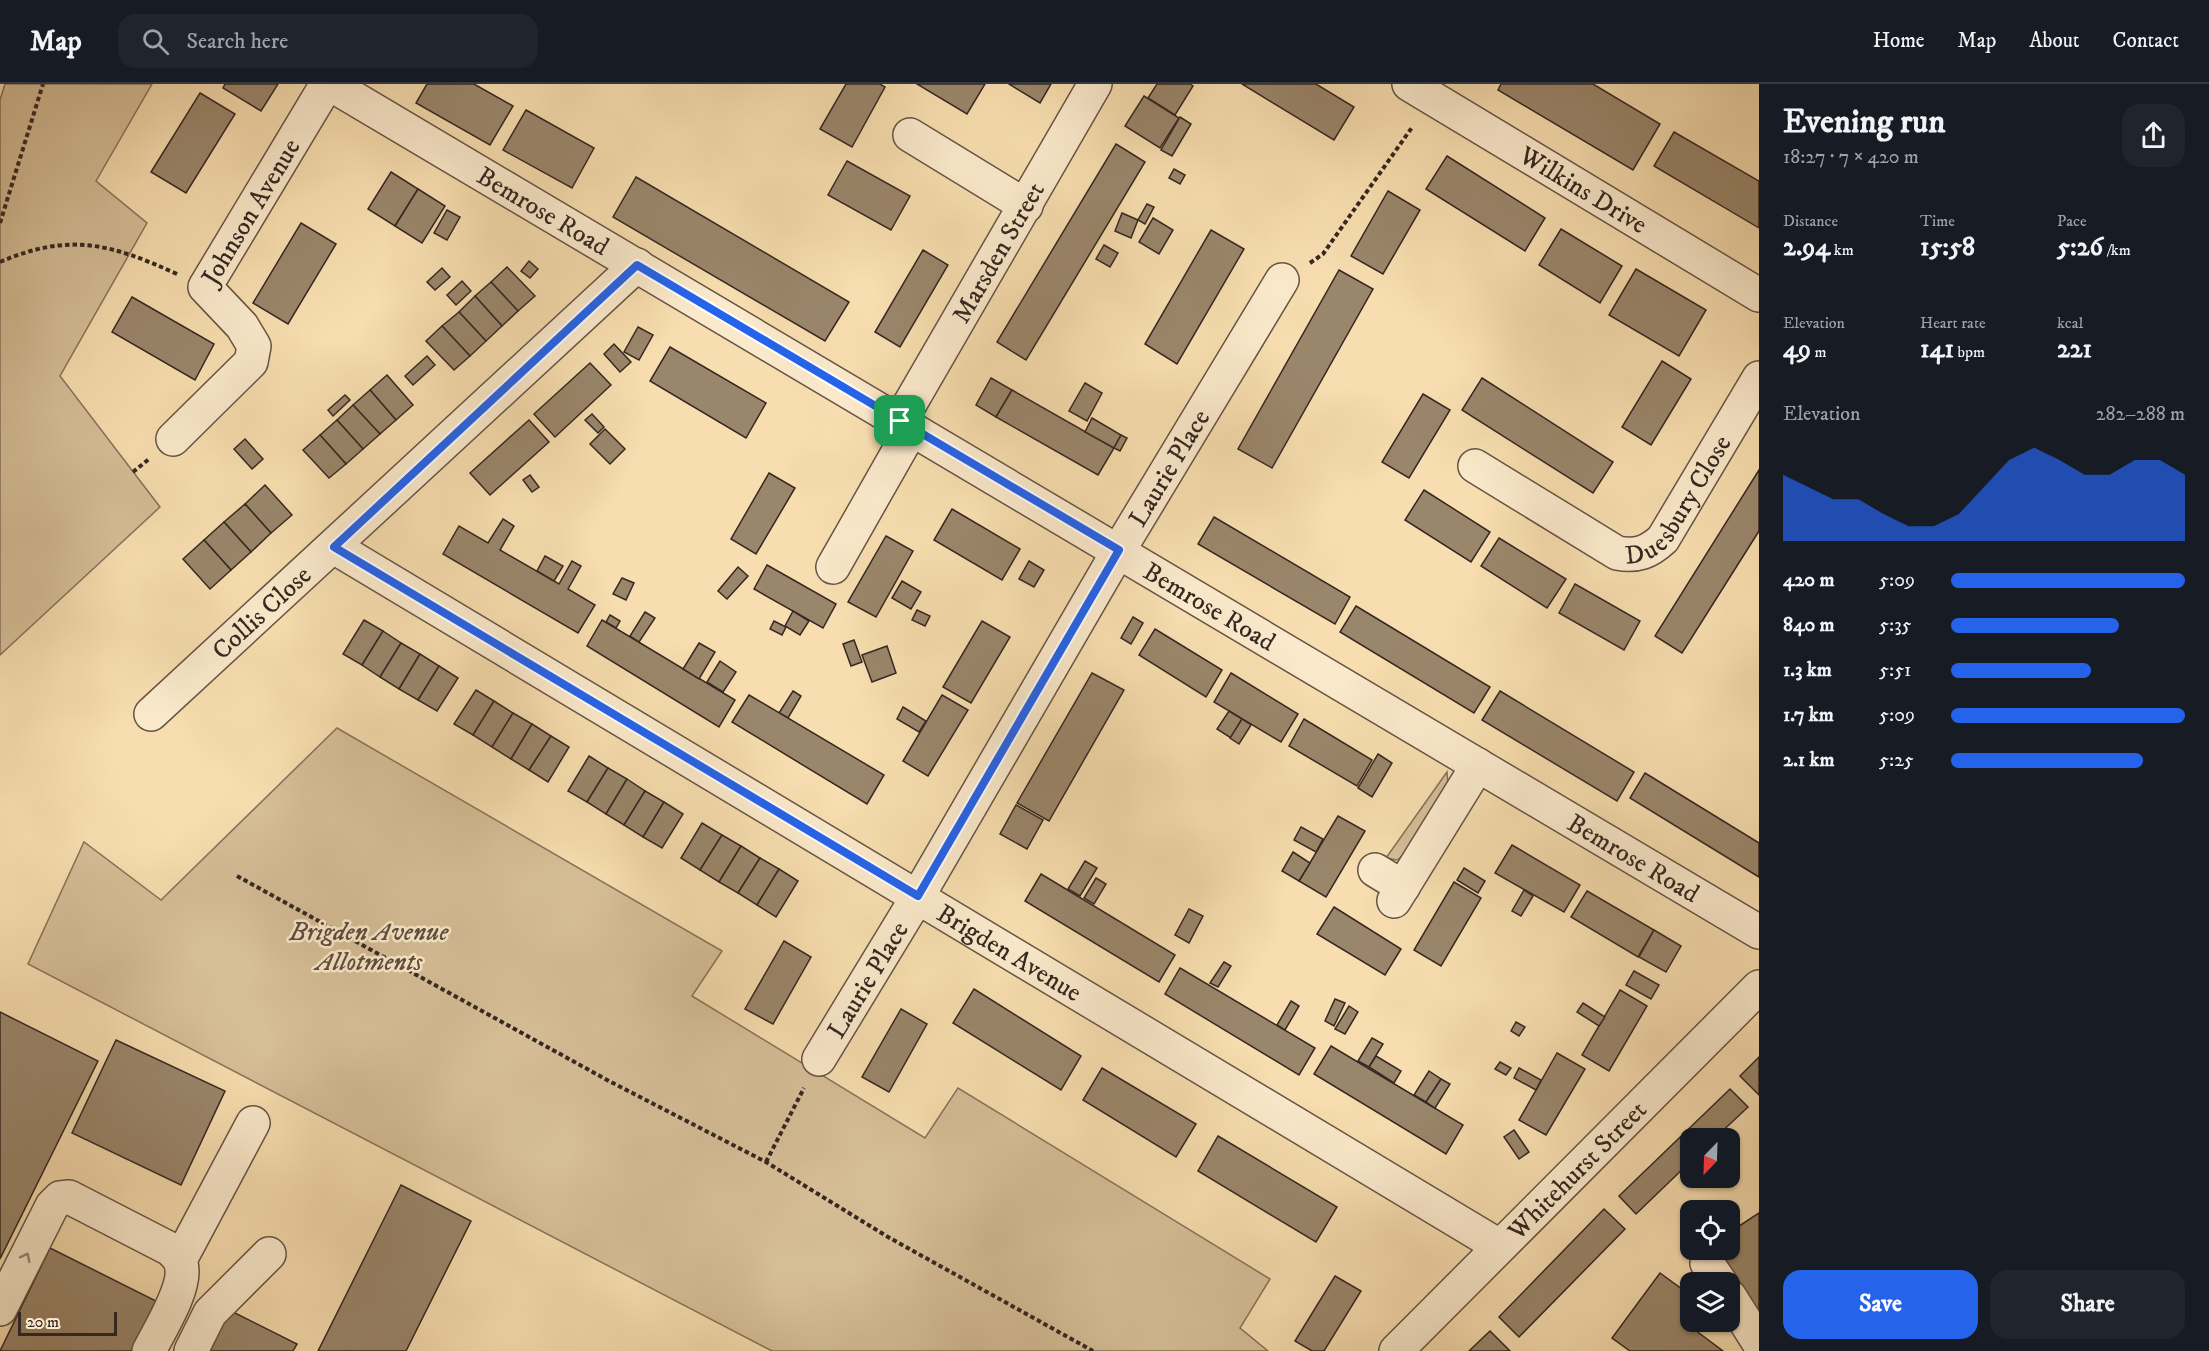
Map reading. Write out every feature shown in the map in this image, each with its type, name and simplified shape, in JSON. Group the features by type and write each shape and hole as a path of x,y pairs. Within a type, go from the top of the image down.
{"street":[{"name":"Bemrose Road","path":"329,84 1119,550 1759,932"},
{"name":"Johnson Avenue","path":"173,439 251,363 254,346 242,326 205,287 329,84"},
{"name":"Marsden Street","path":"906,425 1095,84"},
{"name":"Wilkins Drive","path":"1421,91 1759,296"},
{"path":"910,135 1026,206"},
{"name":"Collis Close","path":"151,714 637,265"},
{"name":"Laurie Place","path":"819,1059 918,896 1119,550 1282,280"},
{"name":"Duesbury Close","path":"1475,466 1617,553 1632,556 1652,549 1663,539 1759,378"},
{"path":"833,567 906,425"},
{"name":"Brigden Avenue","path":"334,547 1499,1246"},
{"path":"1375,870 1398,894 1478,765"},
{"name":"Whitehurst Street","path":"1396,1351 1759,987"},
{"path":"180,1260 253,1123"},
{"path":"0,1309 46,1217 60,1198 69,1197 170,1249 180,1260 182,1276 174,1301 149,1351"},
{"path":"191,1351 210,1313 269,1254"},
{"path":"1740,1314 1759,1343"}],"path":[{"path":"0,223 43,84"},
{"path":"1282,280 1323,254 1421,91"},
{"path":"0,261 50,245 107,247 130,253 205,287"},
{"path":"237,876 609,1081 766,1161 888,1237 1094,1351"},
{"path":"766,1161 819,1059"}],"green space":[{"path":"5,84 152,84 96,181 147,223 60,376 160,507 0,655 0,100"},
{"name":"Brigden Avenue Allotments","path":"337,728 722,951 692,996 925,1138 958,1088 1270,1279 1240,1328 1268,1351 772,1351 28,964 84,842 161,900"},
{"path":"1447,772 1448,786 1408,852 1397,860 1386,858"}],"building":[{"path":"225,84 278,84 261,111 223,88"},
{"path":"427,84 474,84 513,106 490,145 416,103"},
{"path":"846,84 880,84 885,87 852,147 820,129"},
{"path":"917,84 985,84 967,114"},
{"path":"1009,84 1051,84 1040,103"},
{"path":"1157,84 1190,84 1193,86 1175,115 1148,98"},
{"path":"1242,84 1316,84 1354,107 1334,140"},
{"path":"1501,84 1593,84 1660,124 1633,170 1498,90"},
{"path":"200,93 235,114 186,193 151,172"},
{"path":"1144,96 1179,118 1160,148 1125,126"},
{"path":"526,110 594,148 572,188 503,150"},
{"path":"1180,117 1191,124 1172,156 1161,150"},
{"path":"1674,132 1759,181 1759,228 1654,166"},
{"path":"1116,144 1145,162 1026,360 997,342"},
{"path":"1447,156 1545,218 1525,251 1426,189"},
{"path":"847,161 910,196 891,230 828,195"},
{"path":"1174,169 1185,175 1180,184 1169,178"},
{"path":"391,172 418,189 395,226 368,209"},
{"path":"636,177 849,302 825,341 613,217"},
{"path":"418,189 445,206 422,243 395,226"},
{"path":"1388,191 1420,210 1383,274 1351,256"},
{"path":"1147,204 1154,207 1145,224 1138,220"},
{"path":"447,210 460,217 447,240 434,233"},
{"path":"1122,213 1138,220 1131,238 1115,231"},
{"path":"1153,218 1173,230 1159,254 1139,242"},
{"path":"301,223 336,244 288,324 253,303"},
{"path":"1561,229 1622,266 1600,303 1539,265"},
{"path":"1211,230 1244,249 1177,364 1145,344"},
{"path":"1104,245 1118,253 1110,267 1096,259"},
{"path":"923,250 948,265 900,347 875,332"},
{"path":"529,261 538,269 530,278 521,271"},
{"path":"507,267 535,296 518,311 491,282"},
{"path":"442,268 450,277 435,290 427,282"},
{"path":"1636,269 1706,310 1679,356 1609,315"},
{"path":"1339,270 1373,289 1272,468 1238,449"},
{"path":"462,281 471,291 456,305 447,295"},
{"path":"491,282 518,311 502,326 475,296"},
{"path":"475,296 502,326 486,341 459,312"},
{"path":"132,297 214,344 195,380 112,332"},
{"path":"459,312 486,341 470,356 442,326"},
{"path":"442,326 470,356 454,370 426,341"},
{"path":"638,327 653,335 639,360 624,352"},
{"path":"614,344 631,362 620,372 604,354"},
{"path":"670,347 766,403 746,438 650,381"},
{"path":"427,356 435,365 413,385 405,376"},
{"path":"1662,361 1691,379 1651,445 1622,427"},
{"path":"590,363 611,385 555,437 534,414"},
{"path":"387,375 413,405 396,420 370,390"},
{"path":"991,378 1012,390 996,417 976,405"},
{"path":"1482,378 1613,462 1593,493 1462,410"},
{"path":"1085,383 1102,393 1087,421 1069,411"},
{"path":"370,390 396,420 380,434 353,405"},
{"path":"1012,390 1114,448 1098,475 996,417"},
{"path":"1423,394 1450,410 1409,478 1382,462"},
{"path":"345,395 350,400 333,416 328,410"},
{"path":"353,405 380,434 363,449 337,420"},
{"path":"592,414 604,427 598,433 585,420"},
{"path":"1092,418 1121,435 1114,448 1085,432"},
{"path":"337,420 363,449 346,464 320,435"},
{"path":"529,420 549,442 490,495 470,473"},
{"path":"605,429 625,449 610,464 590,444"},
{"path":"320,435 346,464 329,478 303,450"},
{"path":"1121,435 1127,438 1120,451 1114,448"},
{"path":"245,439 263,459 252,469 234,449"},
{"path":"1759,470 1759,531 1682,653 1655,636"},
{"path":"769,473 795,488 756,554 731,539"},
{"path":"530,475 539,487 532,492 523,480"},
{"path":"265,485 292,515 271,533 245,504"},
{"path":"1424,490 1490,532 1471,562 1405,520"},
{"path":"245,504 271,533 251,552 224,522"},
{"path":"952,509 1020,549 1002,580 934,540"},
{"path":"1214,517 1350,597 1335,624 1198,544"},
{"path":"503,519 514,526 500,550 559,584 572,561 581,566 568,589 595,605 578,633 443,554 459,526 488,543"},
{"path":"224,522 251,552 231,570 204,540"},
{"path":"886,536 913,551 876,617 848,602"},
{"path":"1499,538 1566,579 1547,608 1481,566"},
{"path":"204,540 231,570 210,589 183,559"},
{"path":"545,556 563,566 554,581 537,571"},
{"path":"1029,561 1044,570 1034,587 1019,579"},
{"path":"767,565 836,604 823,628 754,589"},
{"path":"738,567 748,576 727,599 718,591"},
{"path":"622,578 634,583 626,600 613,594"},
{"path":"902,581 921,592 911,609 892,598"},
{"path":"1575,584 1640,621 1624,650 1559,613"},
{"path":"1356,606 1490,687 1474,713 1340,632"},
{"path":"917,610 930,616 925,626 912,620"},
{"path":"793,611 809,621 800,635 785,626"},
{"path":"645,612 655,618 639,642 630,636"},
{"path":"610,615 620,621 616,628 606,622"},
{"path":"1133,617 1143,623 1131,644 1121,638"},
{"path":"364,620 383,631 362,665 343,654"},
{"path":"602,620 735,700 719,727 587,646"},
{"path":"774,621 786,627 782,635 770,629"},
{"path":"982,621 1010,637 971,703 943,687"},
{"path":"1155,629 1222,670 1206,697 1139,655"},
{"path":"383,631 401,643 380,677 362,665"},
{"path":"854,640 862,662 851,666 843,644"},
{"path":"401,643 420,654 399,689 380,677"},
{"path":"699,643 715,652 699,679 683,669"},
{"path":"887,646 896,673 872,682 862,655"},
{"path":"420,654 439,666 418,700 399,689"},
{"path":"720,661 736,672 723,692 707,682"},
{"path":"439,666 458,678 437,711 418,700"},
{"path":"1092,673 1124,690 1049,821 1017,803"},
{"path":"1231,673 1298,714 1281,742 1214,702"},
{"path":"476,690 494,701 473,735 454,724"},
{"path":"793,691 801,696 788,718 779,713"},
{"path":"1500,691 1634,772 1617,801 1482,720"},
{"path":"749,695 884,775 867,804 732,722"},
{"path":"942,695 968,710 928,776 903,761"},
{"path":"494,701 513,713 492,747 473,735"},
{"path":"903,707 926,721 919,732 897,719"},
{"path":"1229,711 1242,719 1231,738 1217,729"},
{"path":"513,713 532,724 511,759 492,747"},
{"path":"1242,719 1251,725 1239,744 1230,738"},
{"path":"1304,719 1372,760 1357,786 1289,746"},
{"path":"532,724 551,736 529,770 511,759"},
{"path":"551,736 569,747 548,782 529,770"},
{"path":"1378,754 1392,763 1372,797 1358,788"},
{"path":"589,756 608,768 587,802 568,791"},
{"path":"608,768 627,779 606,814 587,802"},
{"path":"1645,773 1759,843 1759,877 1630,798"},
{"path":"627,779 645,791 624,825 606,814"},
{"path":"645,791 664,802 643,837 624,825"},
{"path":"664,802 683,814 662,848 643,837"},
{"path":"1016,805 1043,820 1027,849 1000,834"},
{"path":"1338,816 1365,831 1326,897 1299,881"},
{"path":"702,823 722,835 700,870 681,858"},
{"path":"1301,827 1323,839 1316,852 1294,840"},
{"path":"722,835 741,846 719,882 700,870"},
{"path":"1512,845 1580,885 1564,912 1495,873"},
{"path":"741,846 760,858 738,893 719,882"},
{"path":"1293,852 1310,863 1299,881 1282,871"},
{"path":"760,858 779,869 757,905 738,893"},
{"path":"1085,861 1097,868 1080,896 1068,889"},
{"path":"1464,868 1485,881 1478,893 1457,880"},
{"path":"779,869 798,881 776,917 757,905"},
{"path":"1041,874 1175,955 1159,982 1025,901"},
{"path":"1096,878 1106,884 1094,904 1084,898"},
{"path":"1454,882 1481,898 1441,966 1414,950"},
{"path":"1524,890 1533,896 1521,916 1512,911"},
{"path":"1587,891 1654,930 1638,957 1571,917"},
{"path":"1334,907 1401,949 1385,975 1317,934"},
{"path":"1189,909 1203,916 1189,943 1175,935"},
{"path":"1654,930 1681,946 1666,972 1639,957"},
{"path":"784,941 811,957 773,1024 745,1009"},
{"path":"1224,962 1231,966 1218,987 1210,983"},
{"path":"1180,968 1315,1048 1299,1075 1165,994"},
{"path":"1634,971 1659,985 1651,999 1626,985"},
{"path":"974,989 1081,1056 1061,1090 953,1023"},
{"path":"1620,990 1647,1006 1609,1071 1582,1055"},
{"path":"1335,999 1345,1003 1334,1026 1325,1021"},
{"path":"1291,1001 1299,1006 1285,1030 1277,1025"},
{"path":"1583,1003 1605,1017 1599,1026 1577,1012"},
{"path":"1349,1006 1358,1012 1345,1034 1335,1029"},
{"path":"901,1009 927,1024 889,1092 862,1077"},
{"path":"0,1012 98,1061 0,1259"},
{"path":"1516,1022 1525,1027 1519,1036 1511,1031"},
{"path":"1372,1038 1383,1044 1369,1067 1358,1061"},
{"path":"116,1040 225,1091 181,1185 72,1133"},
{"path":"1331,1046 1463,1125 1446,1154 1314,1074"},
{"path":"1557,1053 1585,1069 1546,1135 1519,1120"},
{"path":"1376,1056 1401,1071 1394,1083 1369,1067"},
{"path":"1759,1057 1759,1095 1740,1076"},
{"path":"1500,1062 1511,1068 1506,1075 1495,1069"},
{"path":"1102,1068 1196,1124 1176,1157 1083,1100"},
{"path":"1519,1068 1541,1080 1536,1090 1514,1078"},
{"path":"1429,1071 1441,1079 1426,1102 1414,1095"},
{"path":"1441,1079 1450,1084 1435,1108 1426,1102"},
{"path":"1730,1089 1748,1107 1726,1128 1690,1128"},
{"path":"1514,1130 1529,1152 1519,1159 1504,1137"},
{"path":"1218,1136 1337,1207 1316,1242 1198,1171"},
{"path":"1680,1137 1680,1172 1636,1214 1619,1196"},
{"path":"401,1185 471,1221 406,1351 318,1351"},
{"path":"1604,1209 1625,1229 1519,1337 1499,1317"},
{"path":"1759,1213 1759,1313 1740,1284 1740,1272 1732,1272 1725,1260 1740,1260 1740,1225"},
{"path":"50,1248 156,1301 131,1351 0,1351"},
{"path":"1660,1273 1680,1288 1680,1332 1698,1332 1723,1351 1630,1351 1612,1338"},
{"path":"1335,1276 1361,1291 1324,1351 1312,1351 1295,1341"},
{"path":"227,1309 297,1344 293,1351 206,1351"},
{"path":"1490,1331 1510,1351 1469,1351"}],"route":[{"path":"637,265 900,421 1119,550 918,896 334,547 637,265"}]}
